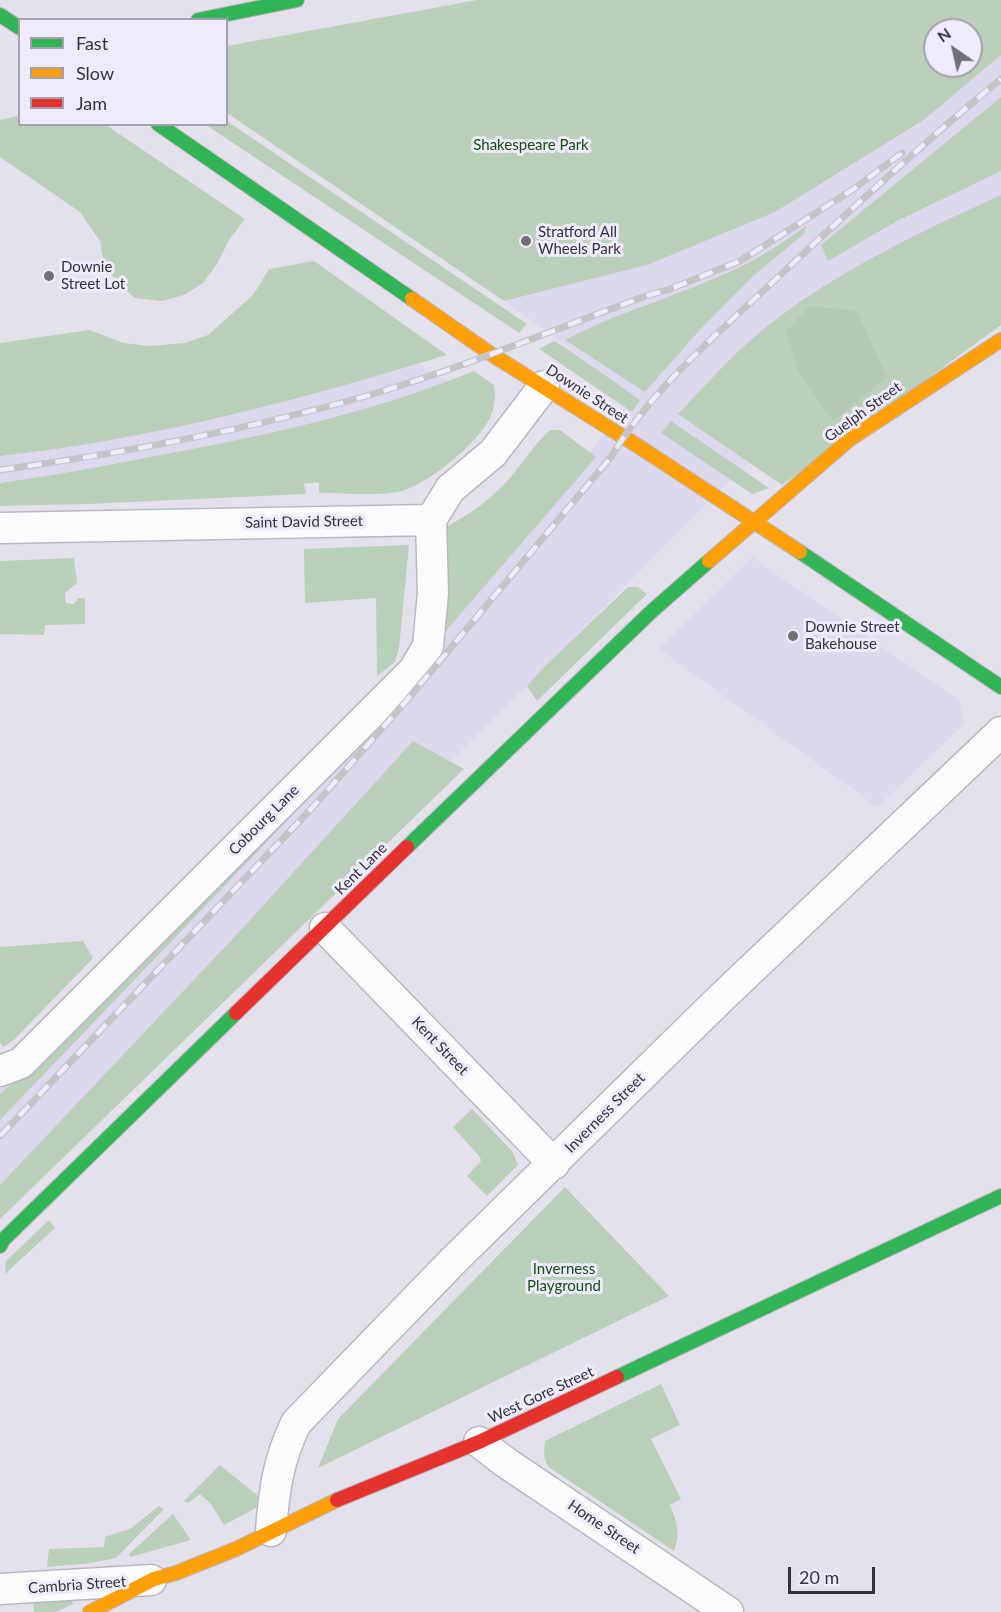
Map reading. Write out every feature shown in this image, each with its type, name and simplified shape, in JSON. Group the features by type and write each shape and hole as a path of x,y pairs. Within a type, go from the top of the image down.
{"street":[{"path":"208,18 297,0"},
{"path":"0,15 18,27"},
{"name":"Downie Street","path":"161,126 462,334 927,636 1001,687"},
{"name":"Guelph Street","path":"752,522 850,439 1001,340"},
{"path":"431,520 450,489 493,453 544,386"},
{"name":"Saint David Street","path":"0,528 431,520"},
{"name":"Cobourg Lane","path":"0,1071 21,1063 414,670 428,645 433,593 431,520"},
{"name":"Kent Lane","path":"0,1246 536,721 652,611 752,522"},
{"name":"Inverness Street","path":"271,1531 274,1488 282,1456 296,1423 454,1260 719,1000 1001,732"},
{"name":"Kent Street","path":"325,928 554,1164"},
{"name":"West Gore Street","path":"90,1612 154,1579 176,1573 236,1549 343,1497 479,1442 1001,1196"},
{"name":"Home Street","path":"479,1442 505,1462 728,1612"},
{"name":"Cambria Street","path":"0,1589 154,1579"},
{"path":"0,1598 6,1612"}],"shaded area":[{"path":"1001,55 1001,280 817,393 0,1216 0,1069 437,633 632,401 556,337 504,301 647,265 925,119 974,78 983,78 983,70"},
{"path":"375,328 433,374 473,393 0,497 0,431"},
{"path":"752,557 960,701 965,724 877,807 659,649"}],"green space":[{"name":"Shakespeare Park","path":"477,0 1001,0 1001,55 983,70 983,18 923,18 923,78 974,78 925,119 775,212 647,265 504,301 228,114 228,46"},
{"path":"1001,97 1001,171 897,221 828,261 821,245"},
{"path":"18,116 18,126 107,126 245,219 229,240 217,264 203,283 184,295 162,301 135,298 120,285 104,265 100,241 80,212 0,157 0,120"},
{"path":"228,122 527,324 519,333 208,126 228,126"},
{"path":"1001,195 1001,325 782,485 678,414 748,342 787,311 845,273 876,256"},
{"path":"806,226 804,234 753,276 697,333 645,392 565,340 610,319 726,274 763,255"},
{"path":"314,261 447,355 226,416 114,439 0,456 0,343 89,330 124,343 149,346 185,343 208,335 253,295 269,269"},
{"path":"809,306 857,311 887,377 833,421 798,372 786,332"},
{"path":"554,341 640,400 632,412 539,349"},
{"path":"474,371 494,385 494,406 486,424 466,449 438,472 398,492 319,493 319,482 304,484 306,494 0,506 0,483 125,462 284,430 360,410 436,386"},
{"path":"671,421 769,488 752,494 661,433"},
{"path":"550,430 560,430 596,457 438,640 441,530 492,496"},
{"path":"409,545 399,648 395,662 377,676 376,598 305,603 304,549"},
{"path":"74,558 77,583 65,593 66,603 74,604 78,598 85,598 85,624 45,625 44,635 0,634 0,561"},
{"path":"628,587 638,587 647,594 537,701 527,686"},
{"path":"413,741 464,769 0,1219 0,1185 240,931"},
{"path":"306,799 0,1120 0,1094 60,1039"},
{"path":"83,941 93,958 14,1040 3,1047 0,1042 0,947"},
{"path":"472,1109 512,1151 518,1165 487,1196 467,1176 481,1161 480,1157 453,1127"},
{"name":"Inverness Playground","path":"565,1187 669,1296 318,1468 338,1419"},
{"path":"49,1220 55,1228 5,1274 6,1261"},
{"path":"661,1384 680,1425 651,1439 681,1499 670,1505 677,1528 674,1551 550,1468 545,1456 545,1441"},
{"path":"220,1465 258,1496 256,1508 224,1525 211,1504 200,1494 188,1503 184,1501"},
{"path":"159,1506 164,1509 116,1558 47,1567 49,1549 104,1547 105,1537 130,1529"},
{"path":"173,1514 191,1540 130,1557 129,1554"},
{"path":"71,1598 73,1604 55,1612 34,1612 33,1600"}],"railway":[{"path":"0,1136 312,808 407,700 611,457 627,432 666,385 709,341 858,203 1001,79"},
{"path":"0,470 141,448 234,429 327,407 442,372 670,289 740,261 852,190 902,153"}],"traffic: fast":[{"path":"208,18 297,0"},
{"path":"0,15 18,27"},
{"path":"161,126 412,299"},
{"path":"800,552 1001,687"},
{"path":"407,847 652,611 709,561"},
{"path":"0,1246 3,1240 236,1013"},
{"path":"617,1377 1001,1196"}],"traffic: slow":[{"path":"412,299 491,354 800,552"},
{"path":"709,561 850,439 1001,340"},
{"path":"90,1612 154,1579 176,1573 236,1549 337,1500"}],"traffic: jam":[{"path":"236,1013 407,847"},
{"path":"337,1500 479,1442 617,1377"}],"place":[{"name":"Stratford All Wheels Park","path":"526,241"},
{"name":"Downie Street Lot","path":"49,276"},
{"name":"Downie Street Bakehouse","path":"793,636"}]}
